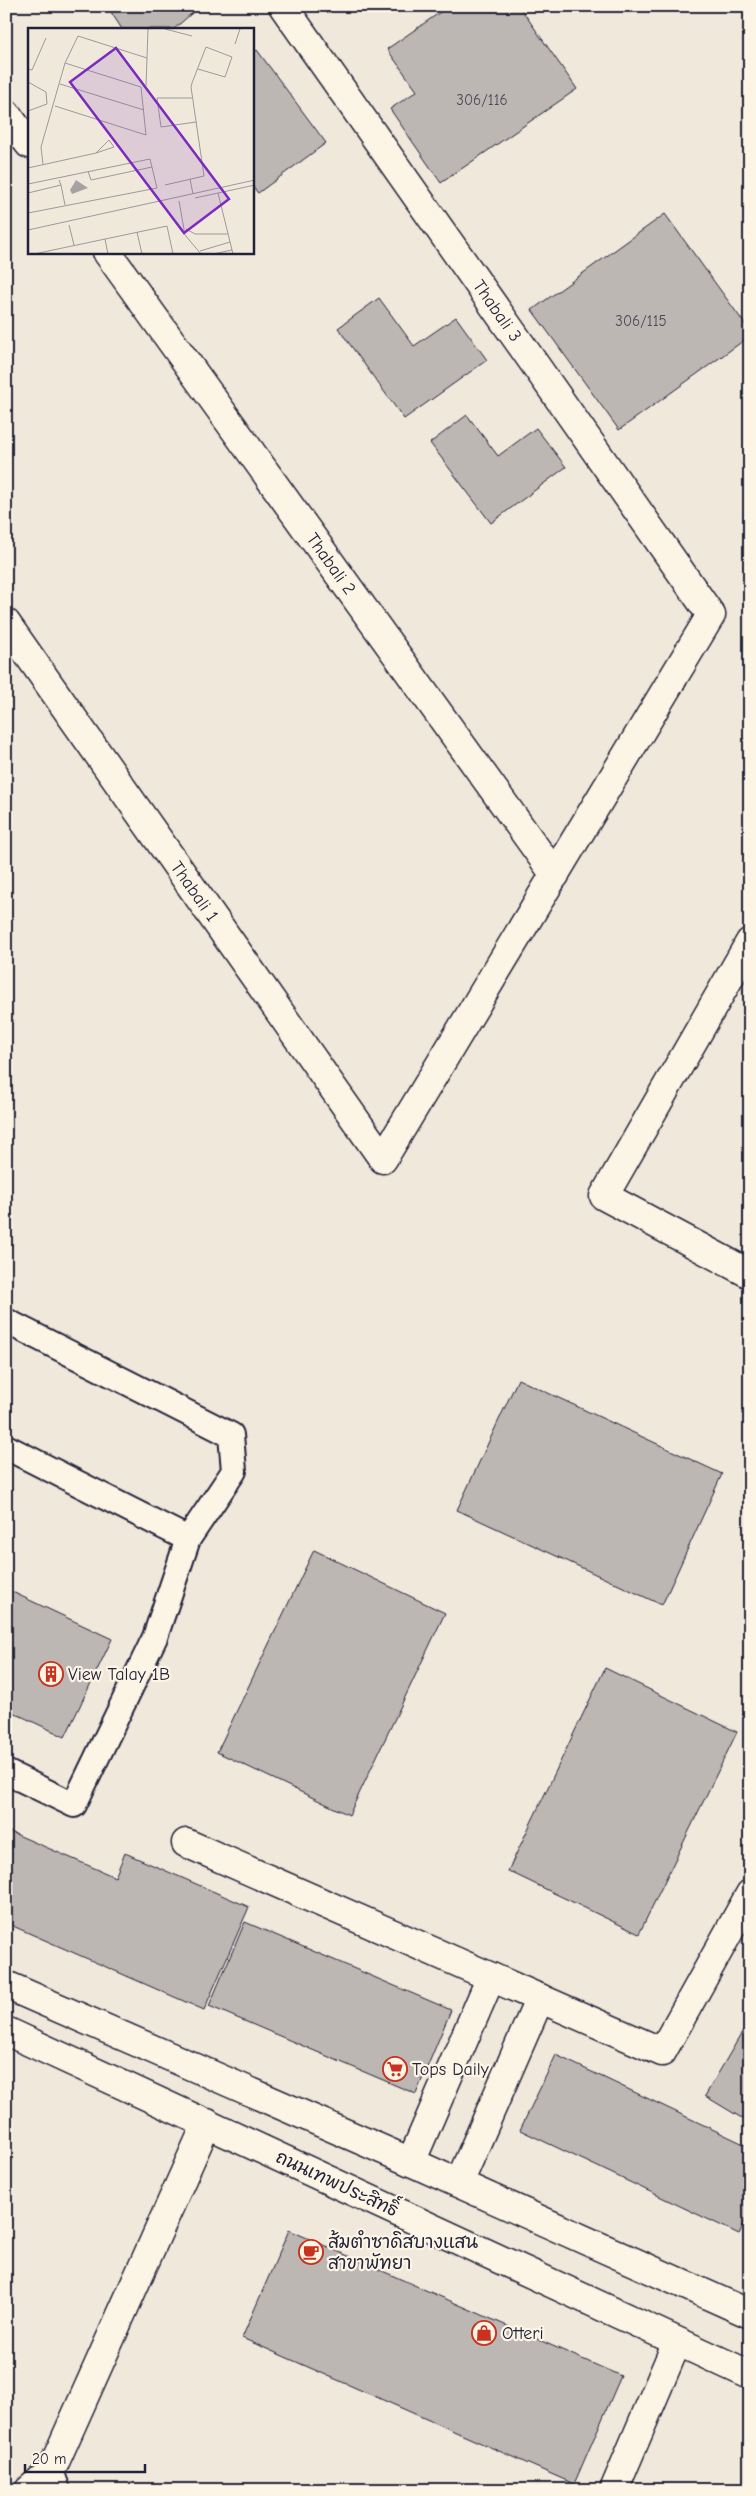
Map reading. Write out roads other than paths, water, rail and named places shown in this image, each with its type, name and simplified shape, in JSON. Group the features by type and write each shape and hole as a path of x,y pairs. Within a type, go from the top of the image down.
{"street":[{"name":"Thabali 3","path":"284,6 711,615 555,875"},
{"path":"6,113 28,143"},
{"name":"Thabali 2","path":"108,254 555,875"},
{"name":"Thabali 1","path":"6,624 383,1159 555,875"},
{"path":"750,942 604,1196 750,1274"},
{"path":"186,1843 662,2052 750,1894"},
{"path":"411,2162 491,1977"},
{"path":"6,1985 459,2183 750,2314"},
{"path":"459,2183 540,1998"},
{"name":"ถนนเทพประสิทธิ์","path":"6,2031 750,2375"},
{"path":"29,2490 54,2480 207,2123"},
{"path":"614,2490 677,2342"}],"lane":[{"path":"6,1321 231,1435 234,1471 188,1539 155,1637 74,1805 6,1772"},
{"path":"6,1447 188,1539"}],"place":[{"name":"View Talay 1B","path":"51,1674"},
{"name":"Tops Daily","path":"395,2069"},
{"name":"ส้มตำซาดิสบางแสน สาขาพัทยา","path":"311,2252"},
{"name":"Otteri","path":"484,2333"}]}
